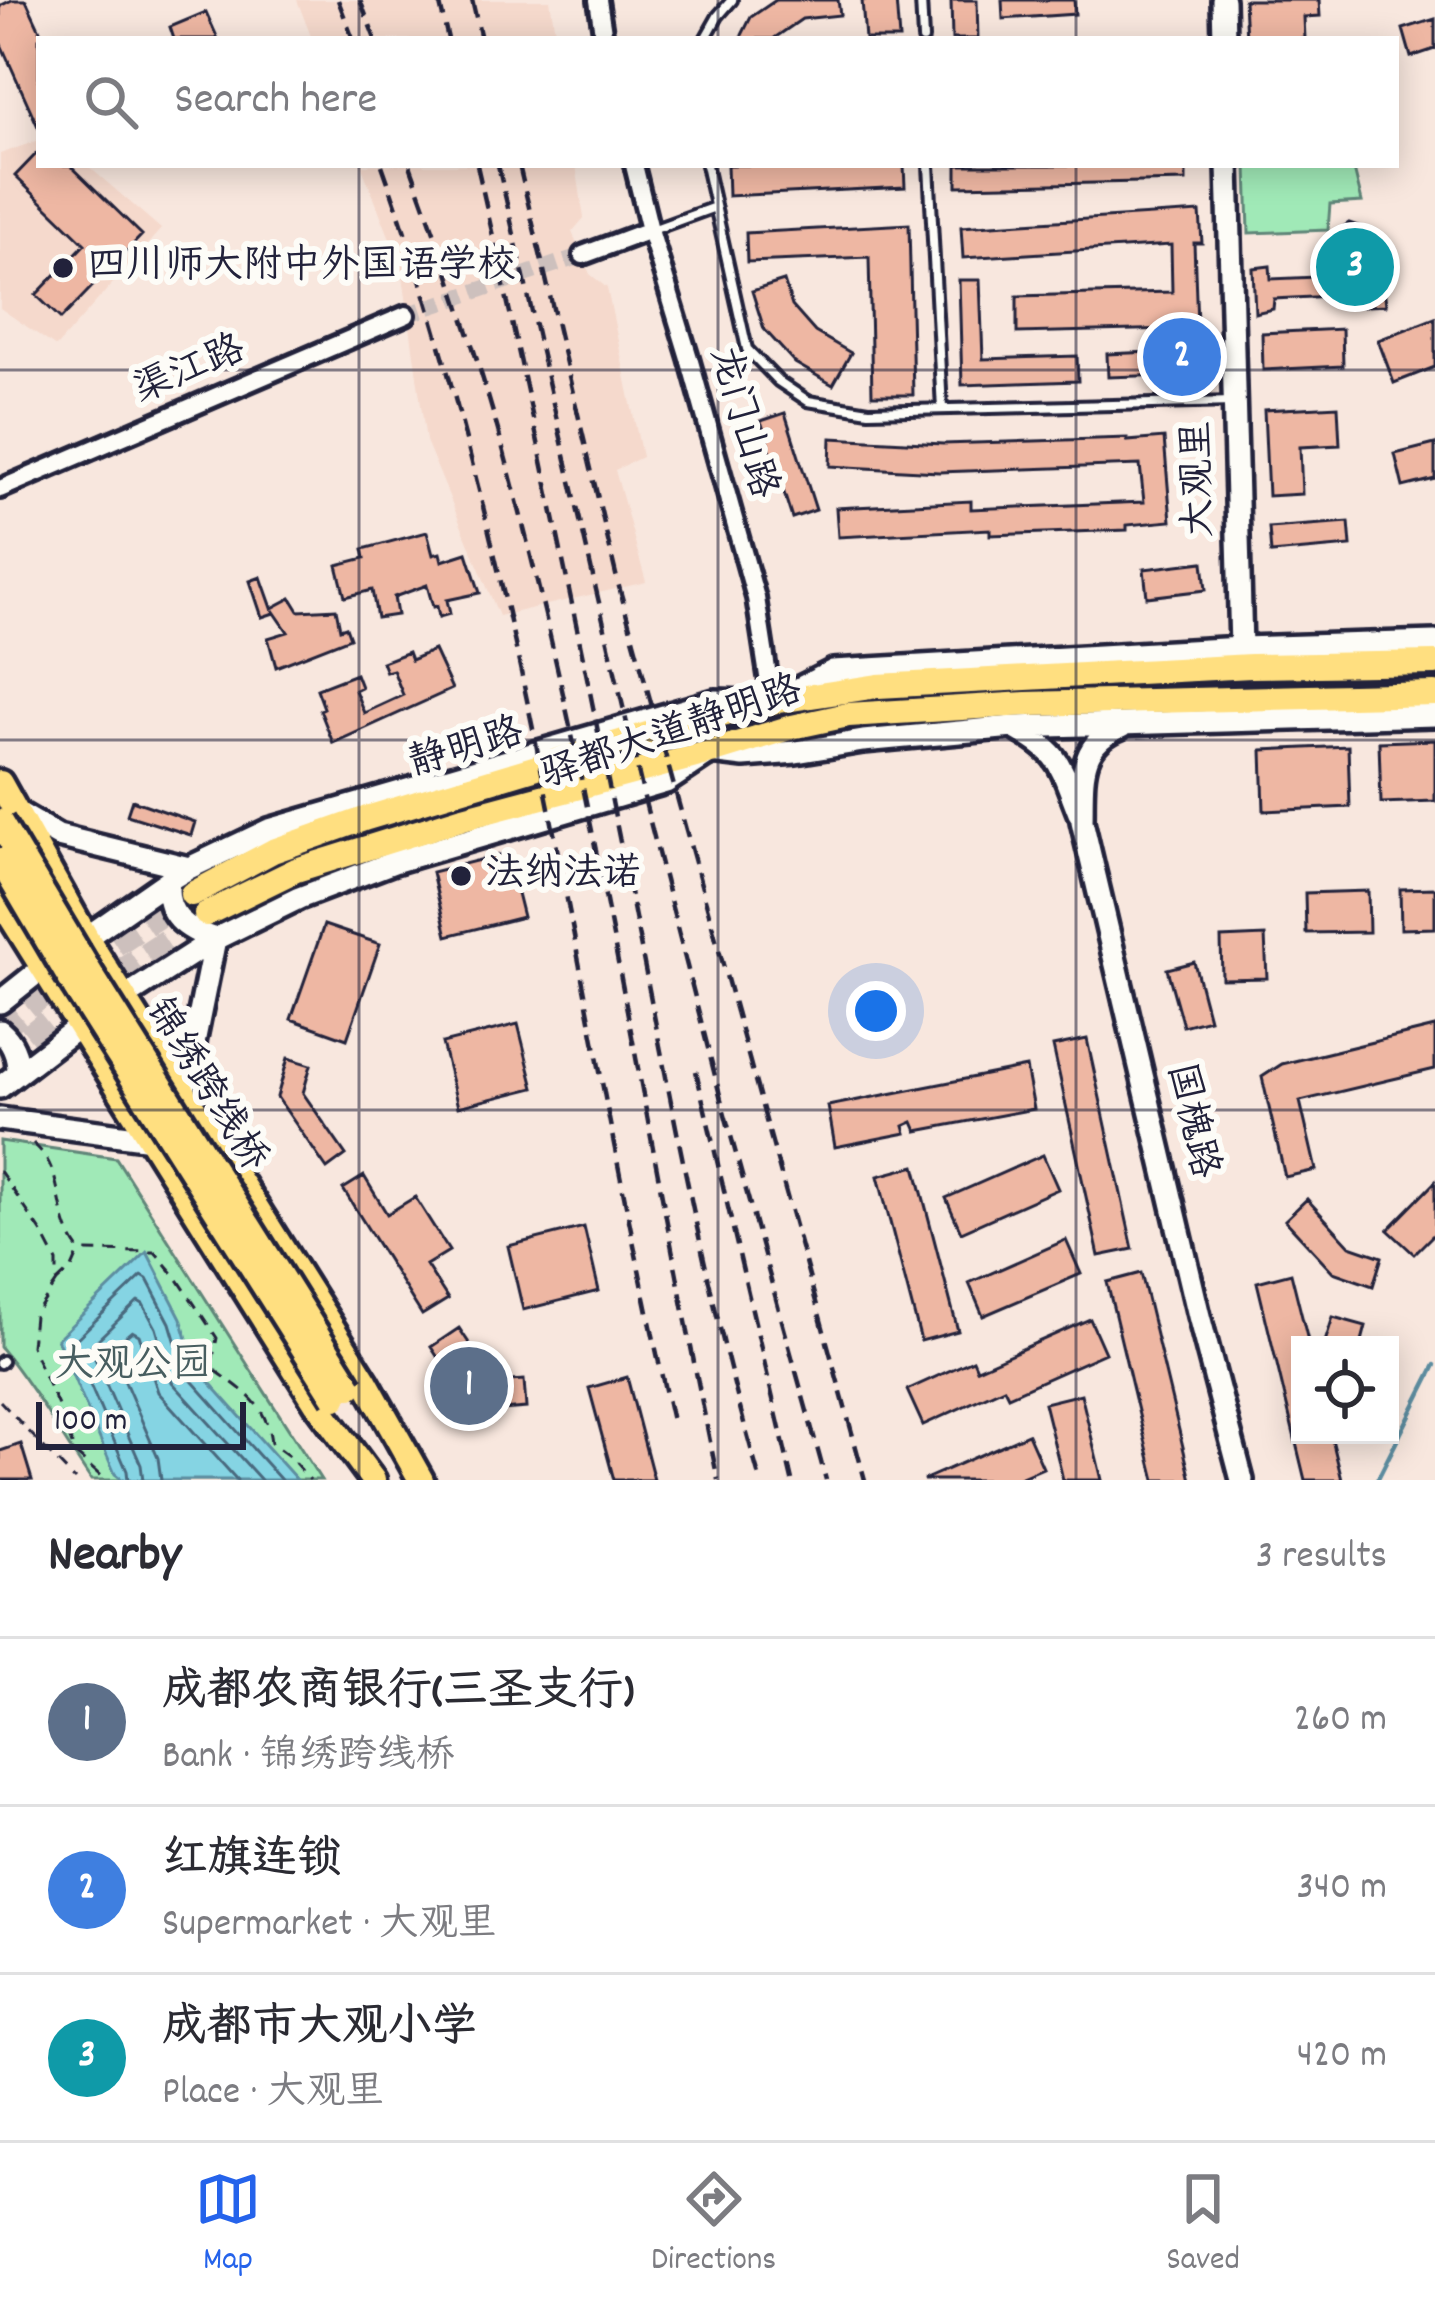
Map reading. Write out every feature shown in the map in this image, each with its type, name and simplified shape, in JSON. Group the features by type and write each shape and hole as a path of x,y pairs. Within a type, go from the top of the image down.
{"main road":[{"name":"驿都大道静明路","path":"772,702 878,686 1251,666 1435,664"},
{"name":"驿都大道静明路","path":"710,752 792,727 882,712 1435,694"},
{"name":"静明路","path":"194,899 273,851 367,818 684,723 772,702"},
{"name":"静明路","path":"194,899 463,818 710,752"},
{"path":"0,783 8,817 366,1382 418,1480"},
{"name":"锦绣跨线桥","path":"8,817 92,976 342,1392"},
{"name":"锦绣跨线桥","path":"0,860 87,1006 342,1392"},
{"path":"0,898 317,1404 373,1480"},
{"path":"342,1392 384,1480"},
{"path":"342,1392 418,1480"}],"street":[{"path":"598,0 604,36"},
{"path":"1223,0 1224,36"},
{"name":"龙门山路","path":"635,168 756,598 772,702"},
{"name":"大观里","path":"1228,168 1241,648"},
{"path":"583,255 650,230"},
{"name":"渠江路","path":"0,489 406,315"},
{"path":"772,702 833,671 1435,642"},
{"path":"710,752 779,754 1013,727 1435,715"},
{"name":"国槐路","path":"1133,722 1108,732 1092,746 1083,776 1082,820 1242,1480"},
{"path":"1013,727 1046,745 1058,760 1082,820"},
{"path":"8,817 194,899"},
{"path":"0,1002 87,939 194,899"},
{"path":"0,1087 123,998 194,899"},
{"path":"184,1092 194,899"},
{"path":"0,1031 11,1042 18,1072"},
{"path":"0,1120 151,1139"}],"lane":[{"path":"707,36 732,0"},
{"path":"921,0 923,36"},
{"path":"707,168 747,349 778,381 808,400 869,412 1236,402"},
{"path":"929,168 942,409"},
{"path":"650,230 715,207"}],"path":[{"path":"32,1124 33,1143 56,1180 58,1202 80,1251"},
{"path":"0,1171 57,1262 57,1282"},
{"path":"80,1251 34,1316 31,1346 75,1453 105,1480"},
{"path":"80,1251 154,1252 217,1338 211,1367 260,1406 271,1443 310,1480"},
{"path":"0,1401 75,1480"}],"shaded area":[{"path":"297,0 550,0 556,36 311,36"},
{"name":"四川师大附中外国语学校","path":"36,141 36,168 90,168 161,229 56,347 0,308 0,154"},
{"path":"362,168 576,168 584,218 572,232 590,274 607,288 642,457 615,470 646,582 499,616 426,441 402,269"}],"green space":[{"path":"1247,168 1354,168 1362,202 1330,204 1328,230 1249,233"},
{"name":"大观公园","path":"0,1141 116,1158 321,1480 91,1480 0,1347"}],"water":[{"path":"147,1252 181,1318 195,1366 297,1480 123,1480 115,1474 57,1339"}],"building":[{"path":"26,0 43,36 36,36 36,122 0,42 0,6"},
{"path":"776,0 838,0 840,15 802,19 777,36 742,36 751,17"},
{"path":"862,0 896,0 899,36 865,36"},
{"path":"951,0 977,0 978,36 952,36"},
{"path":"1002,0 1074,0 1075,14 1003,19"},
{"path":"1244,0 1319,0 1320,16 1304,17 1305,36 1246,36"},
{"path":"206,12 217,36 173,36 170,27"},
{"path":"1435,19 1435,49 1411,57 1403,29"},
{"path":"36,154 36,168 73,168 142,235 61,319 36,295 85,244 15,176"},
{"path":"727,168 904,168 905,187 728,196"},
{"path":"957,168 1186,168 1186,181 957,186"},
{"path":"1200,212 1202,243 1194,243 1197,325 1190,326 1191,336 1197,336 1199,374 1108,377 1107,354 1174,351 1174,329 1017,333 1017,296 1172,292 1171,245 963,258 961,227"},
{"path":"1349,223 1369,230 1370,285 1384,287 1386,305 1349,307 1350,295 1274,299 1273,309 1255,313 1253,268 1270,266 1271,279 1341,276 1342,249 1329,250 1330,236"},
{"path":"909,224 913,395 872,395 869,257 747,262 746,233"},
{"path":"959,280 980,280 983,359 1077,356 1078,381 962,385"},
{"path":"784,281 792,306 815,332 851,353 833,385 795,363 764,329 752,291"},
{"path":"1435,318 1435,367 1394,383 1378,340"},
{"path":"1342,329 1343,366 1263,370 1262,333"},
{"path":"1338,406 1340,445 1300,447 1302,494 1268,496 1264,410"},
{"path":"785,413 816,510 792,518 761,421"},
{"path":"831,438 943,444 1164,438 1171,521 1127,525 1127,530 990,535 990,529 838,537 836,508 971,501 971,509 1144,502 1140,465 939,472 830,466"},
{"path":"1435,444 1435,479 1403,487 1395,454"},
{"path":"1349,522 1351,546 1271,553 1269,528"},
{"path":"427,532 433,555 440,553 442,561 467,553 480,593 447,600 450,614 439,617 427,585 394,597 397,615 377,618 372,590 345,597 337,565 365,558 363,549"},
{"path":"1203,562 1206,590 1147,597 1144,569"},
{"path":"261,577 272,608 291,598 299,611 336,609 340,629 346,627 350,638 276,667 268,638 288,632 273,610 262,617 250,581"},
{"path":"434,650 452,689 333,743 317,689 356,674 361,687 355,690 364,713 403,695 393,670 386,672 382,662 408,652 411,660"},
{"path":"1435,740 1435,801 1381,803 1379,742"},
{"path":"1348,746 1350,807 1264,811 1262,750"},
{"path":"132,800 195,822 191,835 127,815"},
{"path":"507,853 523,917 447,936 432,872"},
{"path":"1435,888 1435,928 1401,929 1400,889"},
{"path":"1368,891 1369,932 1306,933 1305,893"},
{"path":"324,925 380,944 347,1039 291,1019"},
{"path":"1265,936 1267,978 1222,979 1221,938"},
{"path":"1194,962 1209,1019 1183,1026 1167,969"},
{"path":"518,1024 534,1088 458,1107 442,1043"},
{"path":"1435,1027 1435,1069 1300,1101 1316,1170 1285,1177 1262,1077 1282,1064"},
{"path":"1087,1039 1133,1249 1099,1256 1053,1046"},
{"path":"288,1058 311,1065 303,1093 346,1155 327,1169 277,1097"},
{"path":"1026,1067 1034,1109 917,1131 913,1122 904,1126 906,1133 835,1147 828,1106"},
{"path":"1043,1155 1058,1189 961,1232 946,1198"},
{"path":"915,1166 958,1331 921,1341 878,1176"},
{"path":"364,1176 387,1214 415,1197 449,1251 426,1265 448,1299 422,1315 343,1189"},
{"path":"1435,1182 1435,1233 1414,1254 1388,1230"},
{"path":"1307,1199 1350,1246 1382,1257 1373,1286 1333,1272 1285,1220"},
{"path":"584,1227 599,1291 523,1310 508,1246"},
{"path":"1066,1240 1081,1274 983,1316 969,1283"},
{"path":"1141,1273 1191,1480 1155,1480 1138,1411 1107,1282"},
{"path":"1291,1273 1307,1336 1291,1336 1291,1422 1257,1282"},
{"path":"1333,1317 1366,1326 1363,1336 1327,1336"},
{"path":"1090,1319 1105,1353 1008,1396 1004,1388 923,1425 907,1390 973,1360 977,1369"},
{"path":"459,1328 495,1382 524,1380 526,1408 474,1412 431,1347"},
{"path":"627,1377 654,1480 614,1480 589,1388"},
{"path":"1081,1394 1102,1480 1063,1480 1044,1403"},
{"path":"1028,1434 1043,1468 1015,1480 923,1480"},
{"path":"21,1444 32,1480 0,1480 0,1451"},
{"path":"1296,1444 1333,1444 1342,1480 1305,1480"}],"waterway":[{"path":"1377,1480 1435,1365"}],"tunnel":[{"path":"406,315 583,255"},
{"path":"0,1030 60,981 190,895"},
{"path":"0,1059 73,1001 204,916"}],"railway":[{"path":"338,0 352,36"},
{"path":"360,0 374,36"},
{"path":"439,0 447,36"},
{"path":"472,0 480,36"},
{"path":"383,168 432,319 512,632 673,1425"},
{"path":"411,168 486,391 540,592 595,845 718,1480"},
{"path":"478,168 567,581 699,1239 760,1480"},
{"path":"499,168 646,806 826,1480"},
{"path":"520,168 618,583 865,1480"},
{"path":"696,1071 792,1480"}],"place":[{"name":"成都市大观小学","path":"1355,267"},
{"name":"四川师大附中外国语学校","path":"63,268"},
{"name":"红旗连锁","path":"1182,357"},
{"name":"法纳法诺","path":"461,876"},
{"name":"成都农商银行(三圣支行)","path":"469,1386"}]}
